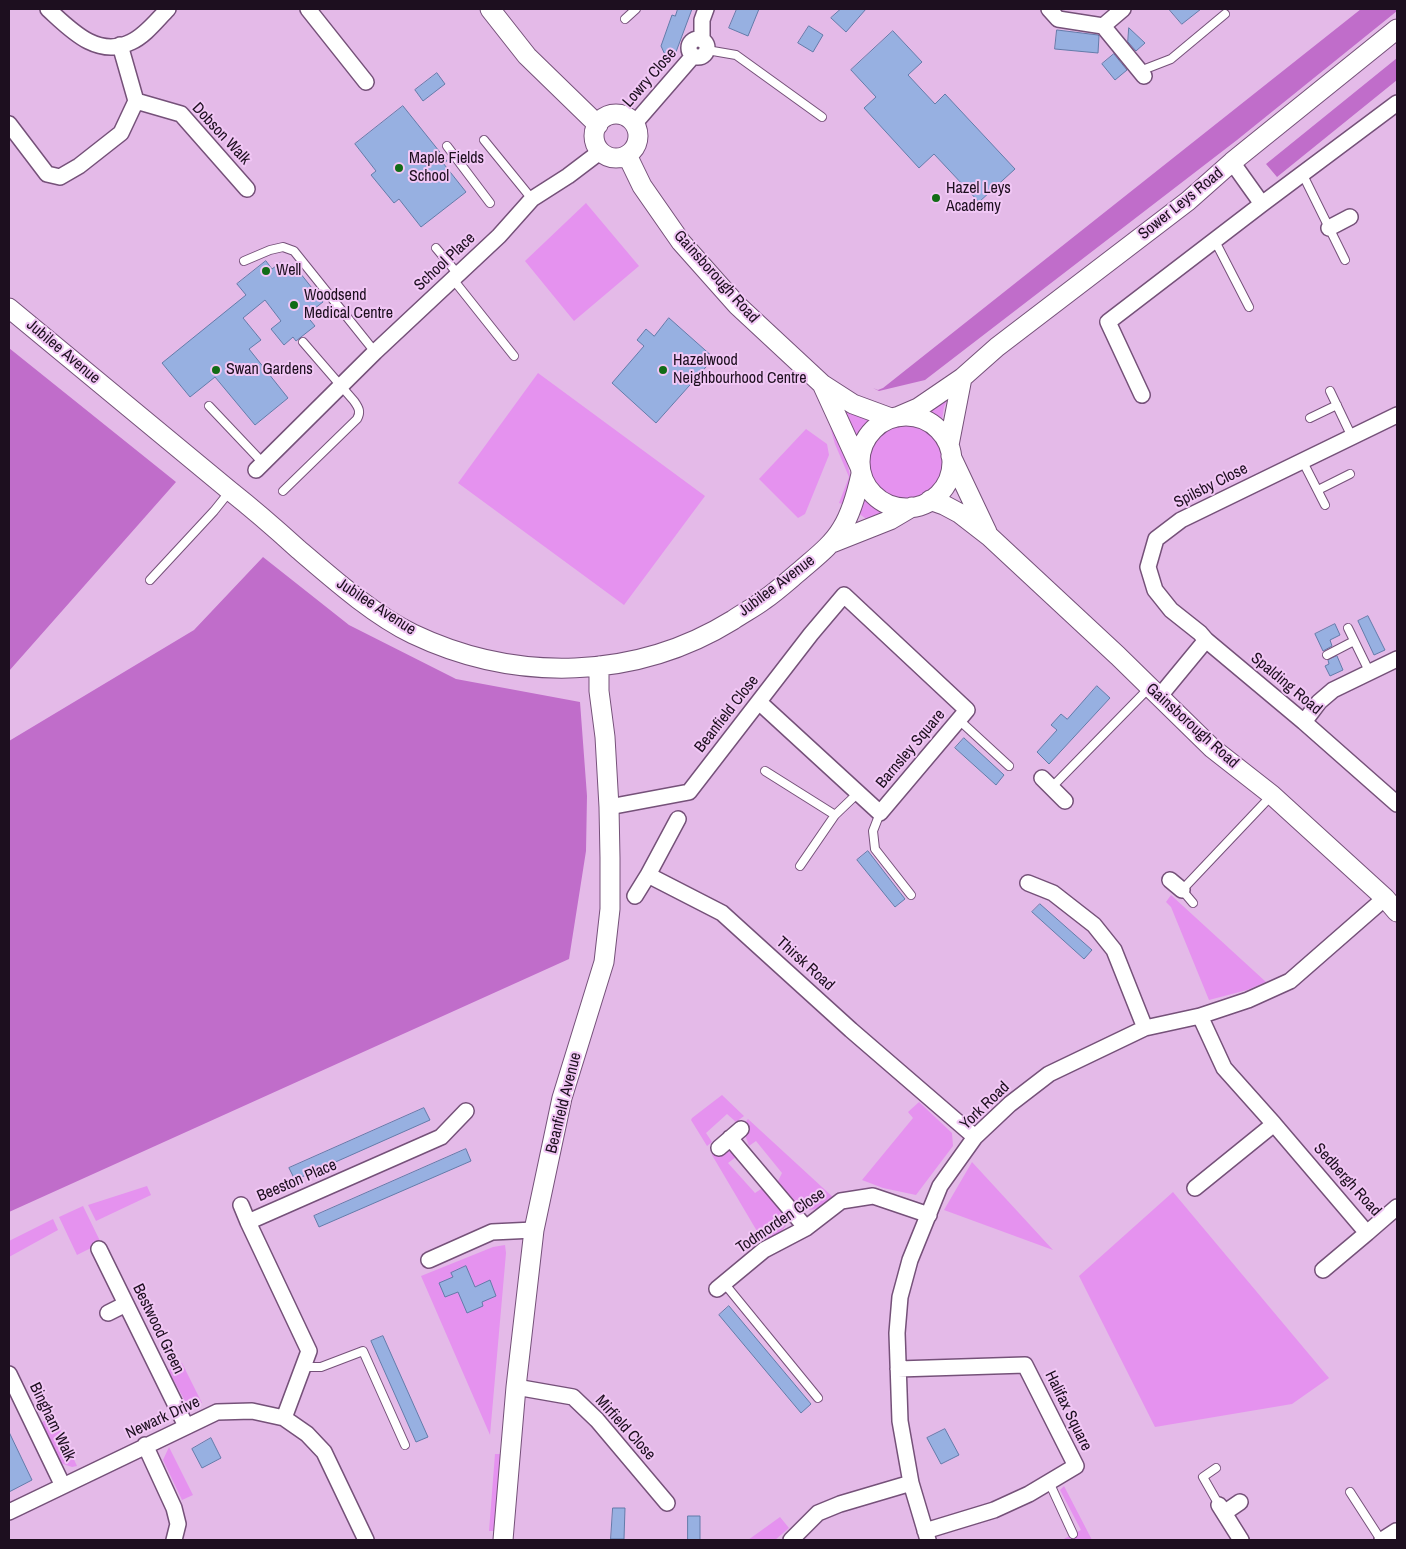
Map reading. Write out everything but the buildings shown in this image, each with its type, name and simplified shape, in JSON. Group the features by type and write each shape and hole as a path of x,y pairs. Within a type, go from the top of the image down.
{"street":[{"path":"48,9 77,35 93,44 106,47 131,42 168,9"},
{"path":"308,9 356,78"},
{"path":"490,9 527,56 598,124"},
{"path":"705,45 702,20 706,9"},
{"path":"1049,9 1058,19 1103,26 1142,74"},
{"path":"1103,26 1123,9"},
{"name":"Sower Leys Road","path":"894,417 918,408 962,378 1002,344 1188,201 1232,162 1397,28"},
{"name":"Lowry Close","path":"634,124 693,56 689,51 691,42 696,39 705,45"},
{"path":"10,130 47,174 60,178 79,166 121,133 136,101 120,45"},
{"name":"Dobson Walk","path":"136,101 181,114 247,189"},
{"path":"1142,395 1108,322 1397,103"},
{"path":"616,114 629,118 634,124 638,137 636,144 627,155 613,157 601,151 595,138 598,124 602,119 616,114"},
{"name":"School Place","path":"259,466 375,352 499,236 532,199 568,176 601,151"},
{"name":"Gainsborough Road","path":"627,155 642,186 680,242 737,304 822,384 853,404 894,417"},
{"path":"1232,162 1262,204"},
{"path":"1329,228 1350,217"},
{"name":"Jubilee Avenue","path":"9,308 230,491 336,582 375,610 412,633 451,649 517,665 548,668 599,666 634,661 671,650 714,631 764,600 832,543 843,526 856,495 861,471"},
{"path":"950,450 945,437 936,427 924,419 910,416 894,417 877,426 866,438 861,452 861,471 867,486 875,496 886,503 899,507 912,507 930,500 943,488 949,476 950,450 962,378"},
{"name":"Gainsborough Road","path":"822,384 861,471"},
{"name":"Spilsby Close","path":"1206,640 1200,632 1171,610 1154,590 1148,567 1156,539 1180,520 1397,415"},
{"name":"Gainsborough Road","path":"950,450 990,537"},
{"name":"Gainsborough Road","path":"930,500 959,513 990,537 1118,656 1212,748 1272,795 1391,905"},
{"name":"Jubilee Avenue","path":"832,543 890,520 912,507"},
{"name":"Beanfield Close","path":"609,807 689,792 844,595"},
{"name":"Barnsley Square","path":"759,702 880,814 967,710 844,595"},
{"path":"1154,693 1206,640"},
{"name":"Spalding Road","path":"1206,640 1304,722 1397,804"},
{"path":"1304,722 1319,702 1334,690 1369,671 1397,659"},
{"name":"Beanfield Avenue","path":"502,1540 516,1386 534,1230 562,1098 604,962 610,909 609,807 599,666"},
{"path":"1047,782 1065,801"},
{"path":"635,896 678,818"},
{"name":"Thirsk Road","path":"648,875 722,913 851,1030 975,1137"},
{"path":"1028,883 1053,893 1094,925 1114,950 1145,1028"},
{"name":"York Road","path":"926,1536 911,1483 900,1421 897,1332 900,1297 910,1260 940,1186 975,1137 1010,1104 1049,1074 1145,1028 1200,1016 1248,1000 1290,981 1391,905"},
{"name":"Sedbergh Road","path":"1200,1016 1224,1068 1367,1233 1397,1207"},
{"name":"Beeston Place","path":"284,1418 309,1351 248,1222 441,1136 466,1111"},
{"path":"1195,1188 1274,1124"},
{"path":"730,1138 806,1228"},
{"name":"Todmorden Close","path":"721,1286 764,1250 806,1228 841,1201 873,1196 929,1214"},
{"path":"241,1205 248,1222"},
{"path":"429,1260 492,1232 534,1230"},
{"path":"1323,1270 1367,1233"},
{"name":"Bestwood Green","path":"99,1249 186,1426"},
{"path":"108,1312 126,1304"},
{"name":"Halifax Square","path":"898,1370 1025,1365 1076,1466 1029,1494 994,1510 926,1536"},
{"name":"Bingham Walk","path":"9,1374 63,1486"},
{"name":"Mirfield Close","path":"516,1386 573,1397 597,1420 667,1503"},
{"name":"Newark Drive","path":"9,1512 217,1412 252,1411 284,1418 307,1434 324,1452 366,1540"},
{"path":"145,1445 174,1508 178,1524 174,1540"},
{"path":"791,1540 818,1513 840,1504 911,1483"},
{"path":"1240,1502 1221,1509 1241,1540"},
{"path":"1382,1540 1396,1531"}],"lane":[{"path":"626,19 636,9"},
{"path":"1142,74 1171,59 1225,14"},
{"path":"705,45 736,55 822,116"},
{"path":"484,140 532,199"},
{"path":"447,146 490,203"},
{"path":"1302,174 1345,260"},
{"path":"1215,241 1249,307"},
{"path":"244,261 270,250 283,247 294,251 375,352"},
{"path":"436,248 514,356"},
{"path":"283,492 357,419 360,411 303,342"},
{"path":"1330,391 1352,437"},
{"path":"1310,418 1337,405"},
{"path":"209,406 259,466"},
{"path":"1302,460 1326,505"},
{"path":"1318,490 1350,474"},
{"path":"150,580 230,491"},
{"path":"1348,628 1369,671"},
{"path":"1327,655 1354,641"},
{"path":"1047,782 1154,693"},
{"path":"959,720 1009,766"},
{"path":"765,771 835,815"},
{"path":"800,866 835,815 858,793"},
{"path":"1193,902 1176,885 1272,795"},
{"path":"880,814 873,832 875,849 911,895"},
{"path":"721,1286 818,1398"},
{"path":"303,1367 321,1367 363,1351 404,1445"},
{"path":"1216,1468 1203,1477 1221,1509"},
{"path":"1049,1482 1074,1534"},
{"path":"1350,1492 1382,1540"}],"shaded area":[{"path":"1361,9 1397,9 1397,11 1237,140 925,380 879,391 873,388 878,390 883,388"},
{"path":"1397,58 1397,80 1277,177 1266,164"},
{"path":"586,203 639,266 574,321 525,261"},
{"path":"9,348 176,482 9,671"},
{"path":"538,373 705,496 624,605 458,483"},
{"path":"950,394 944,407 942,420 925,412"},
{"path":"850,409 873,420 855,442 842,415"},
{"path":"831,422 847,463 851,479 845,505 839,503 849,477 835,444 829,423"},
{"path":"906,424 921,427 933,435 941,447 944,462 941,477 933,489 921,497 906,500 891,497 879,489 871,477 868,462 871,447 879,435 891,427"},
{"path":"806,429 827,444 829,455 805,514 798,518 759,479"},
{"path":"864,496 886,512 868,523 858,513"},
{"path":"263,557 349,625 456,679 580,702 587,796 586,851 569,959 9,1212 9,741 194,630"},
{"path":"1171,895 1266,982 1247,990 1209,1000 1171,907 1166,902"},
{"path":"722,1095 744,1116 736,1122 727,1114 706,1133 712,1142 707,1146 691,1120"},
{"path":"919,1102 952,1133 953,1146 916,1195 883,1188 862,1180 913,1118 908,1112"},
{"path":"748,1119 835,1199 819,1208 800,1210 777,1183 782,1173 756,1141 749,1146 742,1126"},
{"path":"722,1151 730,1152 736,1157 728,1163 755,1193 764,1187 790,1220 781,1232 764,1243 712,1155"},
{"path":"972,1162 1053,1250 944,1210"},
{"path":"147,1186 151,1195 96,1221 88,1205"},
{"path":"1173,1192 1329,1378 1292,1404 1155,1427 1079,1276"},
{"path":"83,1206 101,1243 77,1255 59,1217"},
{"path":"53,1219 58,1230 9,1257 9,1241"},
{"path":"505,1245 506,1253 490,1435 421,1276 493,1247"},
{"path":"182,1363 202,1403 186,1403 168,1370"},
{"path":"54,1416 77,1466 72,1467 60,1463 40,1423"},
{"path":"169,1447 193,1495 182,1500 163,1460"},
{"path":"495,1454 502,1454 495,1531 489,1531"},
{"path":"1064,1486 1092,1540 1062,1540 1081,1530 1060,1490"},
{"path":"780,1517 789,1528 775,1540 748,1540"}],"place":[{"name":"Maple Fields School","path":"399,168"},
{"name":"Hazel Leys Academy","path":"936,198"},
{"name":"Well","path":"266,271"},
{"name":"Woodsend Medical Centre","path":"294,305"},
{"name":"Swan Gardens","path":"216,370"},
{"name":"Hazelwood Neighbourhood Centre","path":"663,370"}]}
